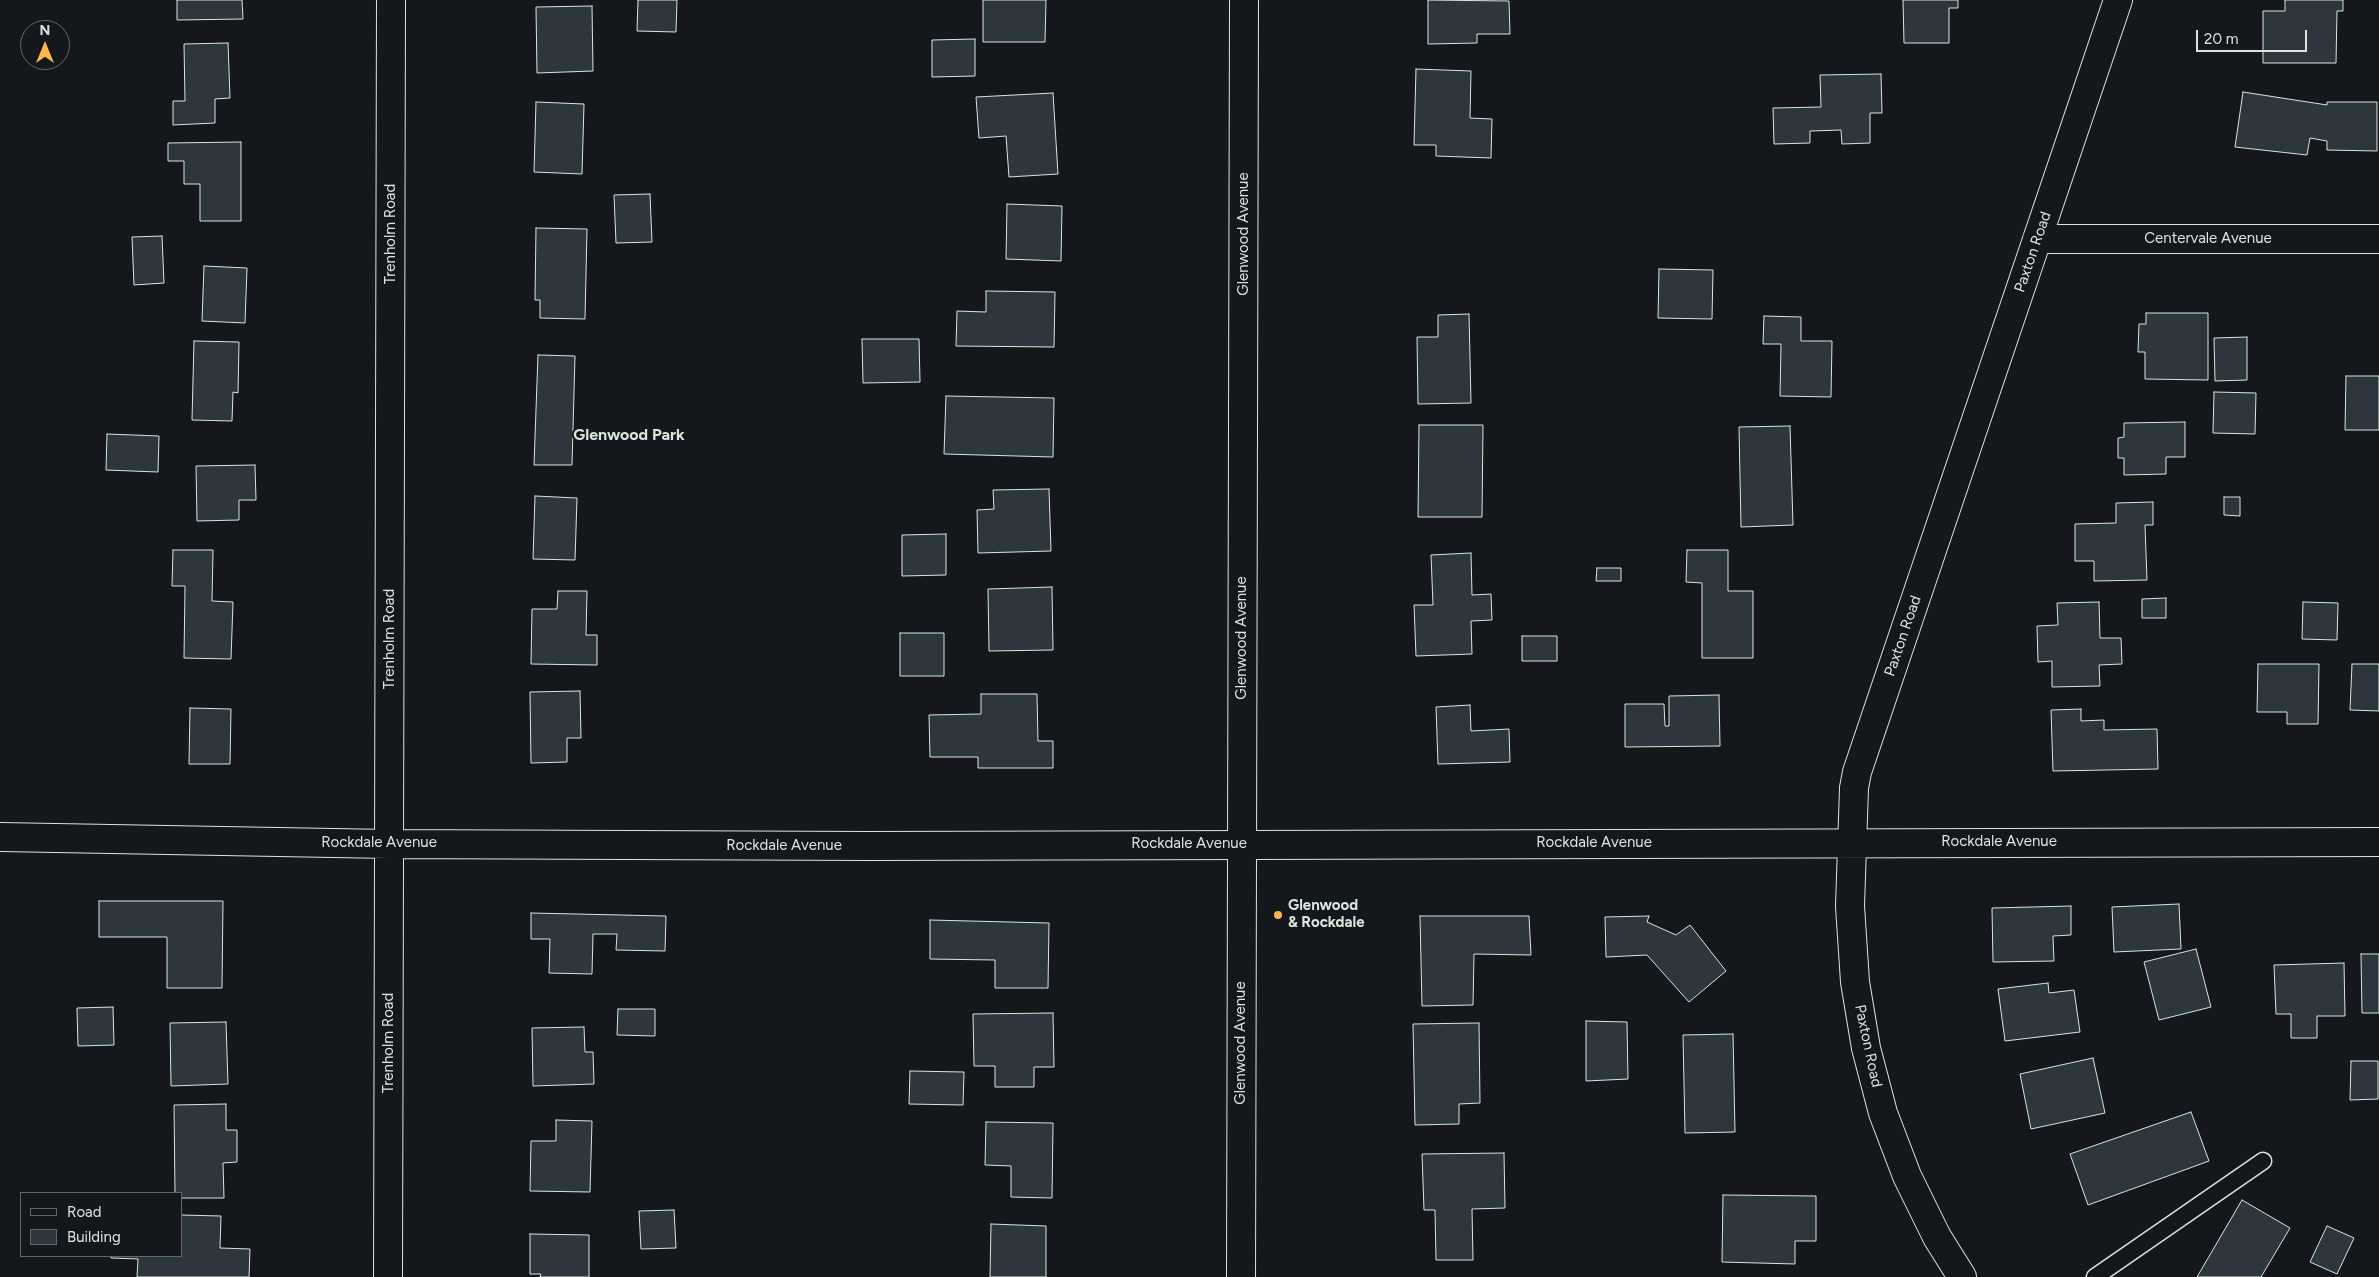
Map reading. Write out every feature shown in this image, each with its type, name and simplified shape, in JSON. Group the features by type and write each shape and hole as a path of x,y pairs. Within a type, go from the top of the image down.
{"street":[{"name":"Trenholm Road","path":"388,1277 391,0"},
{"name":"Glenwood Avenue","path":"1241,1277 1244,0"},
{"name":"Paxton Road","path":"1962,1277 1936,1237 1907,1176 1883,1113 1866,1048 1855,982 1850,915 1854,788 1857,772 2118,0"},
{"name":"Centervale Avenue","path":"2037,239 2379,239"},
{"name":"Rockdale Avenue","path":"0,837 389,844 869,846 2379,842"}],"lane":[{"path":"2095,1277 2262,1161"}],"building":[{"path":"177,0 242,0 243,19 177,20"},
{"path":"638,0 677,0 676,32 637,31"},
{"path":"983,0 1046,0 1045,42 983,42"},
{"path":"1428,0 1509,1 1510,34 1477,34 1477,43 1428,44"},
{"path":"1903,0 1958,0 1958,8 1949,8 1949,43 1904,43"},
{"path":"2285,0 2343,0 2343,11 2337,11 2336,63 2263,63 2263,11 2285,11"},
{"path":"592,6 593,71 537,73 536,7"},
{"path":"975,39 975,76 932,77 932,40"},
{"path":"228,43 230,98 215,99 215,123 173,125 173,101 185,101 184,44"},
{"path":"1416,69 1471,71 1470,118 1492,119 1491,158 1436,156 1436,145 1414,145"},
{"path":"1881,74 1882,113 1870,113 1870,143 1842,144 1841,130 1810,131 1810,143 1774,144 1773,108 1821,107 1820,75"},
{"path":"2243,92 2327,105 2327,102 2377,102 2377,151 2327,150 2327,141 2310,138 2307,155 2235,147"},
{"path":"1053,93 1058,174 1009,177 1006,136 979,138 976,97"},
{"path":"536,102 584,104 582,174 534,172"},
{"path":"241,142 241,221 200,221 200,184 184,184 184,161 168,161 168,143"},
{"path":"650,194 652,242 616,243 614,195"},
{"path":"1007,204 1062,206 1061,261 1006,259"},
{"path":"536,228 587,229 585,319 540,318 540,300 535,300"},
{"path":"162,236 164,283 134,285 132,237"},
{"path":"204,266 247,268 245,323 202,321"},
{"path":"1659,269 1713,270 1712,319 1658,318"},
{"path":"986,291 1055,292 1054,347 956,346 957,311 986,312"},
{"path":"2146,313 2208,313 2208,380 2145,379 2145,352 2138,352 2139,324 2146,324"},
{"path":"1469,314 1471,403 1418,404 1417,337 1438,337 1438,315"},
{"path":"1764,316 1801,317 1801,341 1832,341 1831,397 1780,396 1781,344 1763,344"},
{"path":"2247,337 2247,380 2215,381 2214,338"},
{"path":"862,339 919,339 920,382 863,383"},
{"path":"194,341 239,342 238,393 233,392 232,421 192,420"},
{"path":"538,355 575,356 572,465 534,465"},
{"path":"2346,376 2379,376 2379,430 2345,430"},
{"path":"2214,392 2256,393 2255,434 2213,433"},
{"path":"946,396 1054,398 1053,457 944,454"},
{"path":"2185,422 2185,457 2166,457 2166,474 2124,475 2124,458 2118,458 2118,438 2124,437 2124,423"},
{"path":"1419,425 1483,425 1482,517 1418,517"},
{"path":"1790,426 1793,525 1741,527 1739,427"},
{"path":"107,434 159,436 158,472 106,470"},
{"path":"255,465 256,500 239,500 239,520 197,521 196,466"},
{"path":"1049,489 1051,551 978,553 977,510 994,509 993,490"},
{"path":"535,496 577,498 575,560 533,559"},
{"path":"2224,497 2240,497 2240,516 2224,515"},
{"path":"2153,502 2153,525 2145,525 2147,580 2094,581 2094,561 2075,561 2075,524 2116,523 2116,503"},
{"path":"946,534 946,575 902,576 902,535"},
{"path":"173,550 213,550 212,601 233,602 231,659 184,658 185,586 172,586"},
{"path":"1687,550 1728,550 1728,591 1753,591 1753,658 1702,658 1702,583 1686,582"},
{"path":"1471,553 1472,595 1491,594 1492,620 1471,621 1472,654 1416,656 1414,605 1433,605 1431,555"},
{"path":"1597,568 1621,568 1621,581 1596,581"},
{"path":"1052,587 1053,650 989,651 988,589"},
{"path":"558,591 587,591 586,635 597,635 597,665 531,664 532,609 557,609"},
{"path":"2166,598 2166,618 2142,618 2142,599"},
{"path":"2099,602 2100,638 2121,638 2122,664 2099,665 2100,686 2052,687 2052,661 2038,662 2037,626 2058,625 2057,603"},
{"path":"2303,602 2338,603 2337,640 2302,639"},
{"path":"900,633 944,633 944,676 900,676"},
{"path":"1522,636 1557,636 1557,661 1522,661"},
{"path":"2258,664 2319,664 2318,724 2287,724 2287,712 2257,712"},
{"path":"2352,664 2379,664 2379,711 2350,710"},
{"path":"580,691 581,738 567,738 567,762 531,763 530,692"},
{"path":"981,694 1037,694 1038,741 1053,741 1053,768 978,768 978,757 930,757 929,715 981,714"},
{"path":"1719,695 1720,746 1625,747 1625,704 1664,704 1665,726 1669,726 1669,696"},
{"path":"1470,705 1471,731 1509,729 1510,762 1438,764 1436,707"},
{"path":"190,708 231,709 230,764 189,764"},
{"path":"2081,709 2081,721 2104,720 2104,730 2157,729 2158,769 2053,771 2051,710"},
{"path":"99,901 223,901 222,988 167,988 167,937 99,937"},
{"path":"2179,904 2181,949 2114,952 2112,907"},
{"path":"2071,906 2071,935 2053,936 2054,961 1993,962 1992,908"},
{"path":"531,913 666,916 665,951 616,950 617,934 593,934 592,974 549,973 550,939 531,939"},
{"path":"1420,916 1529,916 1531,955 1474,954 1473,1005 1422,1006"},
{"path":"1649,916 1647,922 1676,935 1690,925 1726,971 1689,1002 1647,955 1606,957 1605,917"},
{"path":"930,920 1049,923 1048,988 995,988 995,960 930,959"},
{"path":"2196,949 2211,1007 2159,1020 2144,962"},
{"path":"2361,954 2379,954 2379,1013 2362,1013"},
{"path":"2344,963 2345,1016 2317,1016 2317,1038 2291,1038 2291,1014 2276,1014 2274,965"},
{"path":"2048,983 2049,993 2074,990 2080,1032 2005,1041 1998,989"},
{"path":"113,1007 114,1045 78,1046 77,1008"},
{"path":"618,1009 655,1009 655,1036 617,1035"},
{"path":"1053,1013 1054,1067 1034,1067 1034,1087 995,1087 995,1066 974,1066 973,1014"},
{"path":"1586,1021 1627,1022 1628,1079 1586,1081"},
{"path":"226,1022 228,1084 171,1086 170,1023"},
{"path":"1479,1023 1480,1103 1459,1104 1459,1124 1415,1125 1413,1024"},
{"path":"584,1027 585,1052 593,1052 594,1084 533,1086 532,1028"},
{"path":"1733,1034 1735,1132 1685,1133 1683,1035"},
{"path":"2093,1058 2105,1113 2031,1129 2020,1074"},
{"path":"2351,1061 2378,1061 2378,1099 2350,1100"},
{"path":"910,1071 964,1072 963,1105 909,1104"},
{"path":"226,1104 226,1130 237,1130 237,1162 223,1163 224,1198 182,1198 182,1192 175,1192 174,1105"},
{"path":"2191,1112 2209,1161 2088,1205 2070,1154"},
{"path":"556,1120 592,1121 590,1192 530,1191 531,1141 556,1141"},
{"path":"986,1122 1053,1123 1052,1198 1011,1197 1011,1166 985,1165"},
{"path":"1504,1153 1505,1208 1472,1209 1473,1260 1436,1260 1435,1210 1424,1210 1422,1154"},
{"path":"1723,1195 1816,1196 1816,1241 1795,1241 1795,1264 1722,1262"},
{"path":"2242,1200 2290,1228 2261,1277 2197,1277"},
{"path":"674,1210 676,1248 641,1249 639,1211"},
{"path":"182,1215 221,1216 220,1248 250,1249 249,1277 137,1277 138,1259 111,1258 182,1257"},
{"path":"991,1224 1046,1226 1046,1277 990,1277"},
{"path":"2327,1226 2354,1238 2337,1274 2310,1262"},
{"path":"530,1234 589,1235 589,1277 540,1277 541,1274 530,1274"}],"place":[{"name":"Glenwood & Rockdale","path":"1278,915"}],"district":[{"name":"Glenwood Park","path":"629,435"}]}
